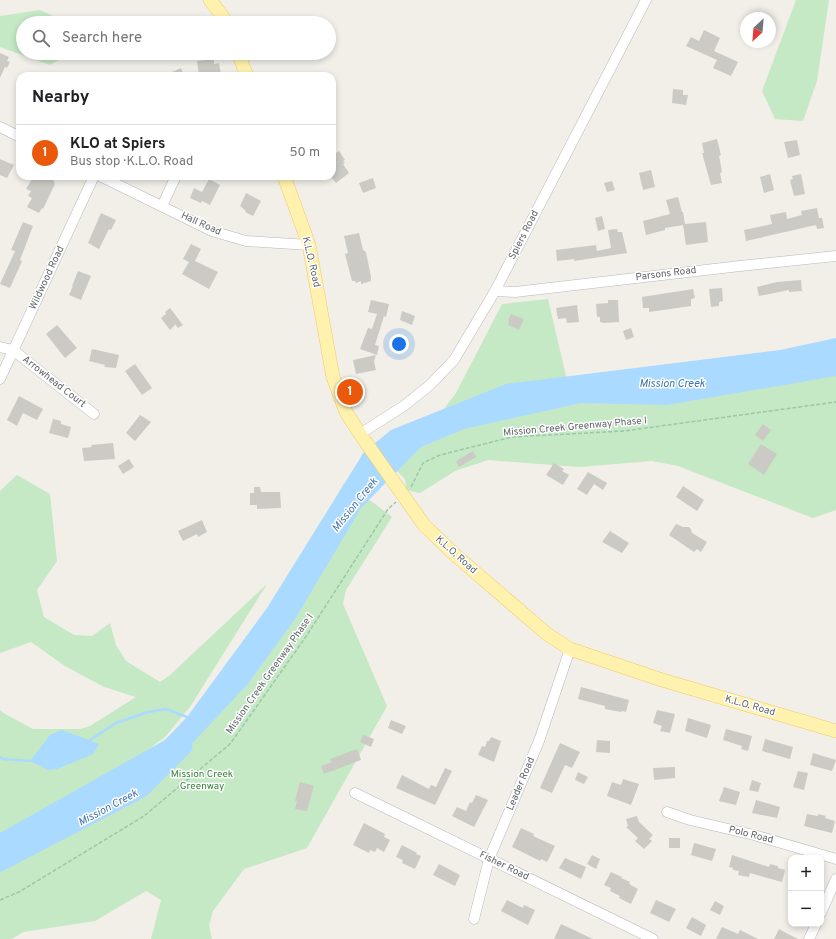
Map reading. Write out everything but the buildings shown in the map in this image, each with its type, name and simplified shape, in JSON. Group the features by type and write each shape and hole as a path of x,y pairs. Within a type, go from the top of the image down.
{"main road":[{"path":"210,0 223,16"},
{"path":"241,60 245,72"},
{"name":"K.L.O. Road","path":"285,180 309,245 333,377 346,412 424,525 454,554 547,634 570,649 662,680 836,731"}],"street":[{"name":"Spiers Road","path":"360,434 405,405 430,385 454,360 495,291 646,0"},
{"path":"0,127 16,135"},
{"name":"Wildwood Road","path":"0,379 92,180"},
{"name":"Hall Road","path":"108,180 212,231 246,241 309,245"},
{"path":"162,206 174,180"},
{"name":"Parsons Road","path":"495,291 515,292 836,256"},
{"path":"0,347 13,350"},
{"name":"Arrowhead Court","path":"13,350 94,414"},
{"name":"Leader Road","path":"474,919 489,859 539,741 570,649"},
{"name":"Fisher Road","path":"355,793 653,939"},
{"name":"Polo Road","path":"666,812 690,820 754,835 836,859"},
{"path":"824,906 836,879"},
{"path":"810,939 815,927"}],"path":[{"name":"Mission Creek Greenway Phase I","path":"0,900 19,892 144,816 230,744 305,638 388,509 404,495 423,463 440,455 512,437 624,431 836,402"}],"green space":[{"path":"796,0 829,0 817,81 803,121 775,119 762,91"},
{"path":"40,10 53,16 16,16 16,53 0,47 0,16"},
{"path":"36,60 59,60 50,65"},
{"path":"548,299 570,393 836,348 836,510 813,518 678,466 652,461 579,467 488,460 455,471 420,493 406,490 405,479 383,457 444,409 456,393 502,304"},
{"path":"17,475 50,494 57,561 37,590 44,617 74,635 92,636 110,623 116,645 126,661 160,682 169,676 267,584 190,707 165,737 132,762 0,835 0,710 33,729 80,729 90,726 136,697 104,687 65,666 31,642 0,653 0,491"},
{"name":"Mission Creek Greenway","path":"344,483 392,517 346,590 343,604 387,706 307,848 244,869 213,911 209,926 212,939 151,939 161,900 146,891 95,921 23,932 12,939 0,939 0,844 99,790 196,716 304,556"}],"water":[{"name":"Mission Creek","path":"836,338 836,376 667,405 581,403 464,429 421,447 361,508 295,619 247,685 183,753 105,807 18,851 0,862 0,833 165,740 187,717 267,608 364,452 391,430 506,384 780,350"},
{"path":"62,730 99,744 93,754 57,769 48,770 30,761 50,735"}],"waterway":[{"path":"90,740 116,723 148,712 166,709 187,717"},
{"name":"Mission Creek","path":"0,864 142,790 185,747"},
{"path":"0,757 3,759 30,761"}],"place":[{"name":"KLO at Spiers","path":"350,392"}]}
